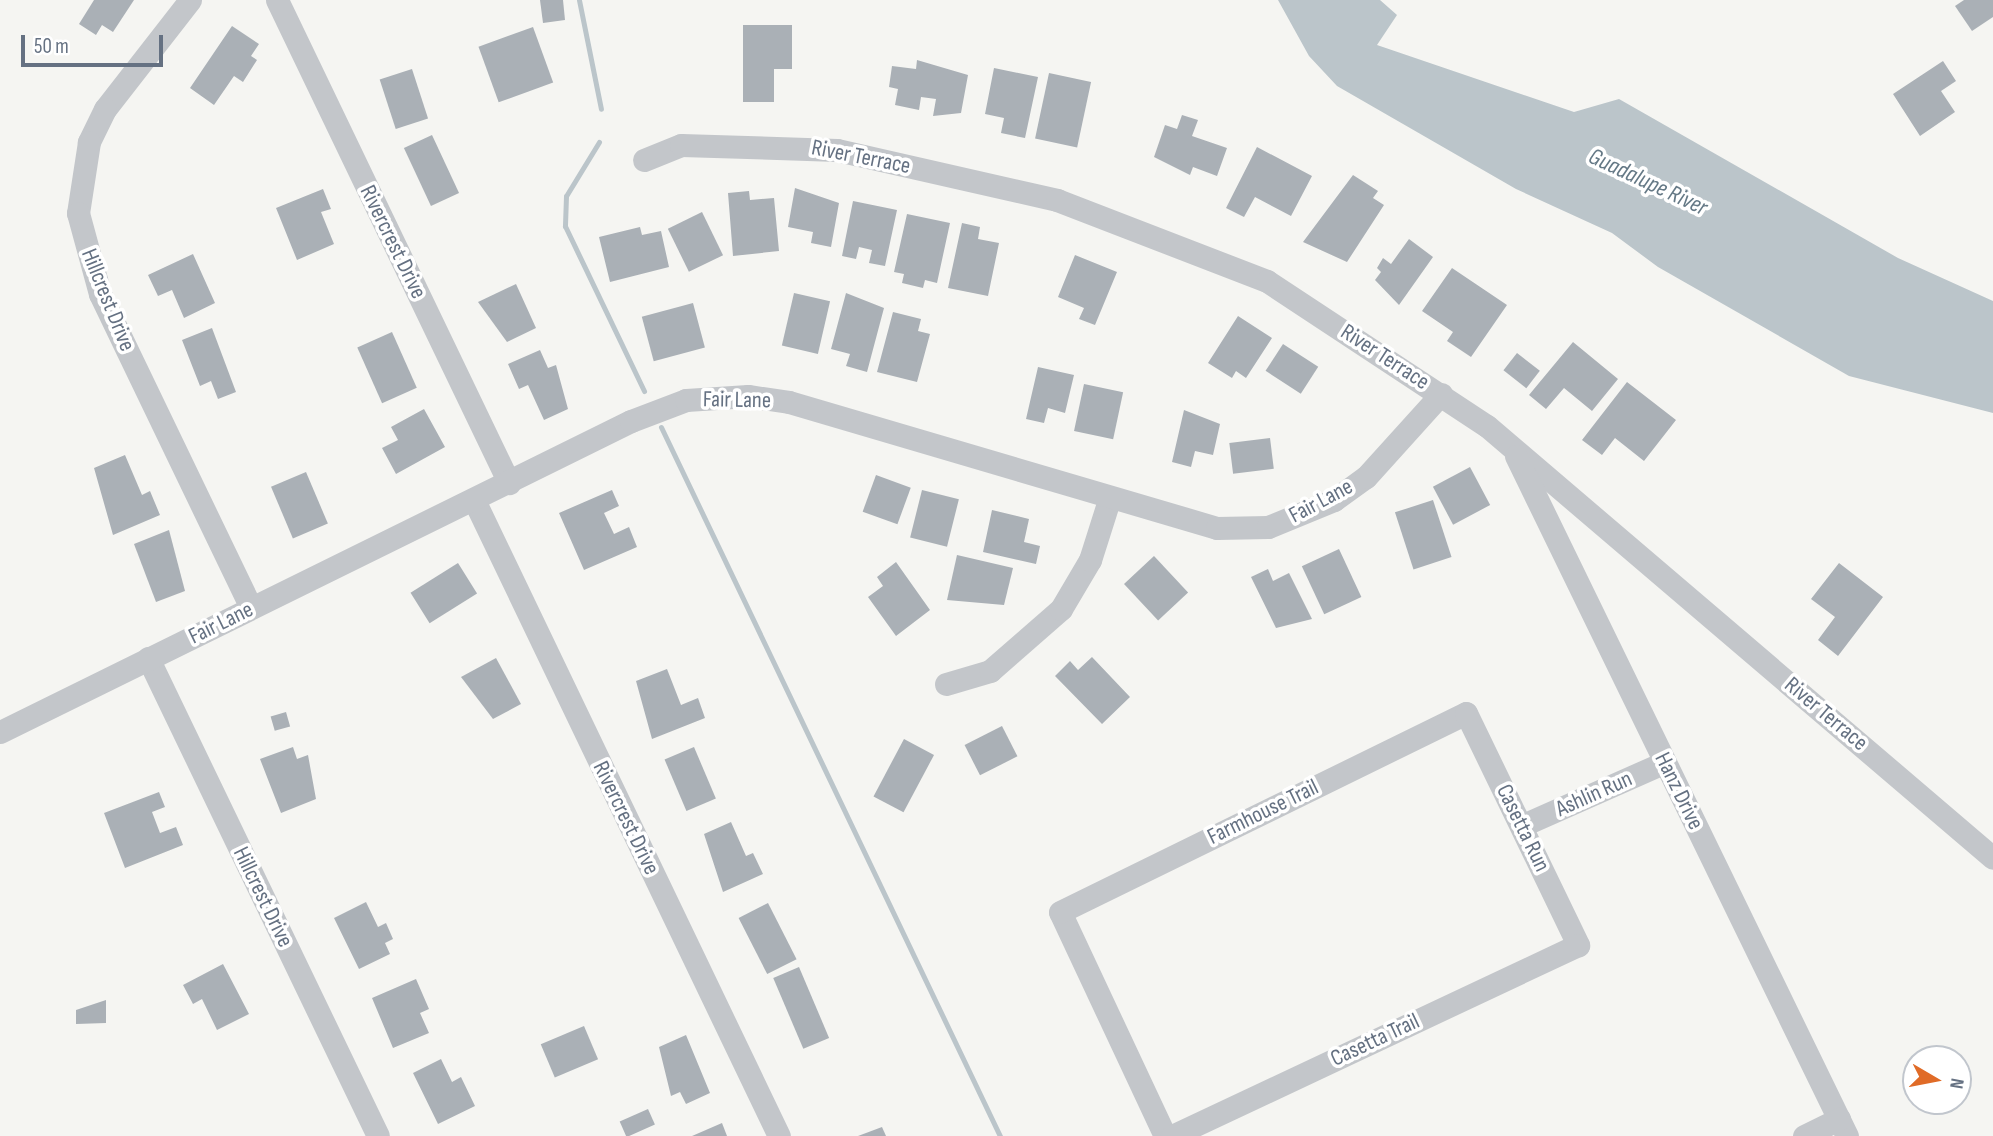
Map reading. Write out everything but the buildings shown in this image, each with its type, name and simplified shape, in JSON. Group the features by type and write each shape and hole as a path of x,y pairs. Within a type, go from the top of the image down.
{"street":[{"name":"Hillcrest Drive","path":"190,0 105,109 89,142 78,213 100,294 251,608"},
{"name":"Rivercrest Drive","path":"276,0 509,483"},
{"name":"River Terrace","path":"644,160 681,145 801,146 1057,200 1267,281 1441,394 1511,446 1993,858"},
{"name":"Fair Lane","path":"0,732 509,483 686,401 748,396 789,402 1109,500 1217,528 1268,527 1296,518 1366,477 1441,394"},
{"name":"Hanz Drive","path":"1511,446 1843,1128"},
{"name":"Rivercrest Drive","path":"474,500 779,1136"},
{"path":"946,684 990,671 1061,609 1090,560 1109,500"},
{"name":"Hillcrest Drive","path":"148,658 379,1136"},
{"name":"Casetta Run","path":"1466,713 1523,825 1578,945"},
{"name":"Farmhouse Trail","path":"1165,1136 1060,912 1466,713"},
{"name":"Ashlin Run","path":"1523,825 1665,762"},
{"name":"Casetta Trail","path":"1172,1136 1578,945"},
{"path":"1804,1136 1843,1128"}],"water":[{"name":"Guadalupe River","path":"1278,0 1380,0 1397,15 1377,45 1574,112 1619,99 1898,258 1993,301 1993,413 1849,376 1658,267 1612,233 1516,189 1337,86 1309,56"}],"waterway":[{"path":"579,0 601,109"},
{"path":"599,142 566,196 565,226 644,391"},
{"path":"661,427 1000,1136"}]}
